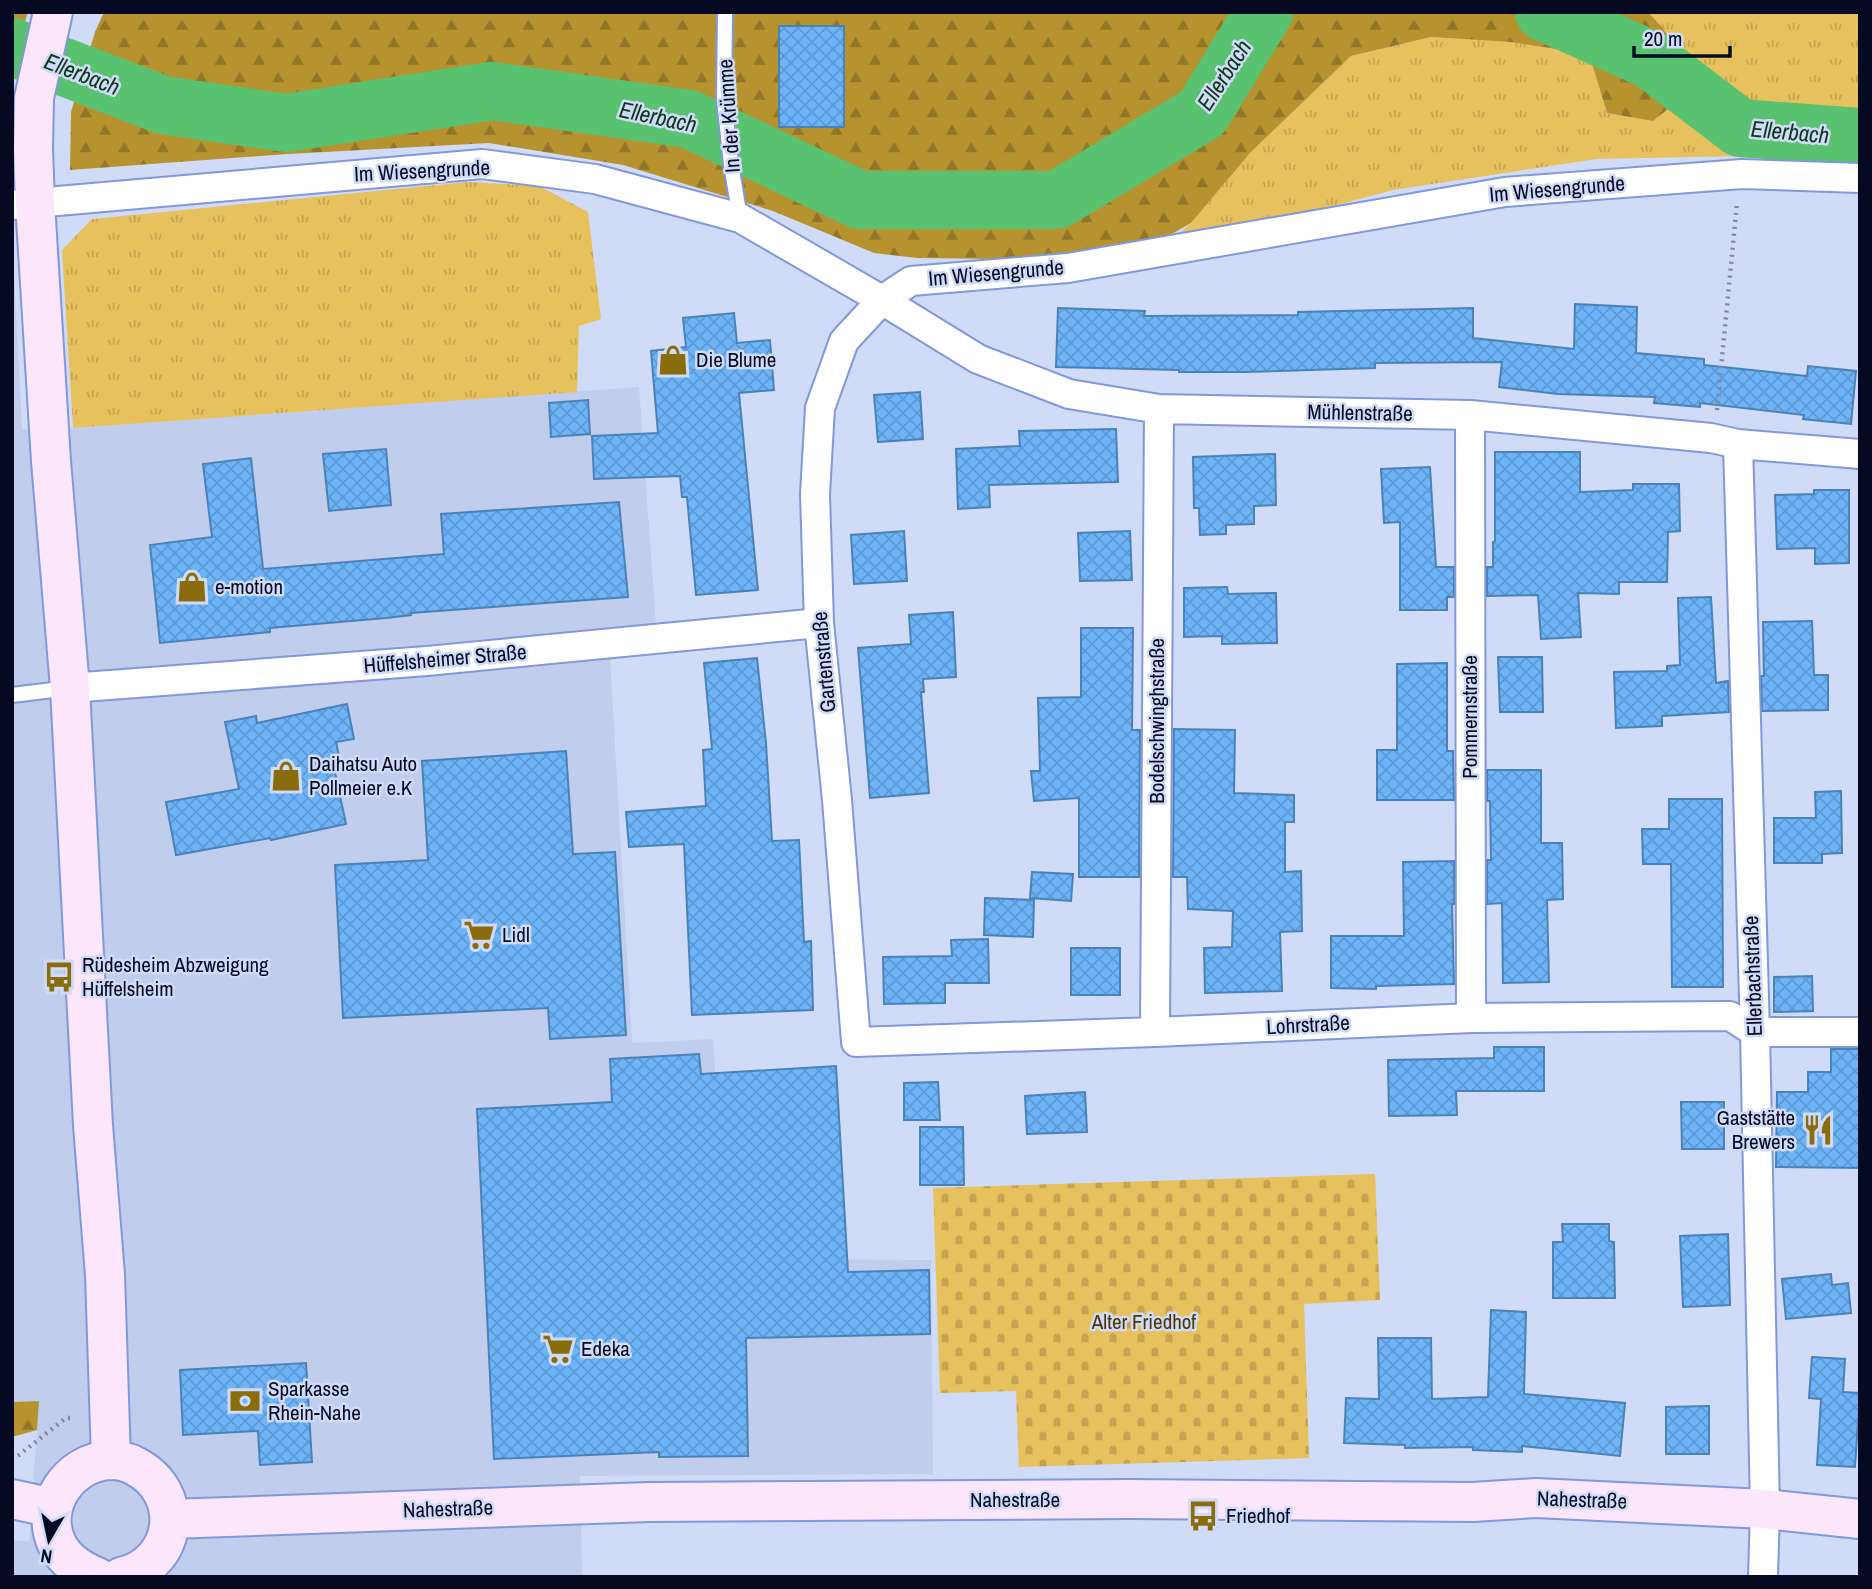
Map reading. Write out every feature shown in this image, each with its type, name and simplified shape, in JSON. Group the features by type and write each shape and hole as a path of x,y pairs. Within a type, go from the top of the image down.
{"main road":[{"path":"52,15 34,98 33,149 24,204 51,461 70,688 92,1111 105,1275 111,1460"},
{"path":"97,1577 81,1570 67,1559 57,1544 52,1526 52,1508 60,1489 73,1473 90,1464 111,1460 129,1463 145,1471 159,1484 167,1501 170,1519 160,1552 148,1565 133,1574 121,1577"},
{"name":"Nahestraße","path":"170,1519 663,1502 1130,1499 1473,1503 1536,1498 1765,1508 1860,1519"},
{"path":"12,1499 52,1508"}],"street":[{"name":"Im Wiesengrunde","path":"24,204 482,164 595,178 740,218 882,300 911,281 1068,268 1505,192 1742,174 1860,178"},
{"name":"Mühlenstraße","path":"882,300 978,359 1069,394 1159,410 1470,415 1860,454"},
{"name":"Gartenstraße","path":"856,1042 837,800 819,623 814,494 820,408 844,341 882,300"},
{"name":"Bodelschwinghstraße","path":"1156,1032 1159,410"},
{"name":"Pommernstraße","path":"1470,415 1471,1018"},
{"name":"Ellerbachstraße","path":"1725,441 1755,1032 1765,1508 1763,1577"},
{"name":"Hüffelsheimer Straße","path":"70,688 466,658 819,623"},
{"name":"Lohrstraße","path":"856,1042 1471,1018 1730,1016 1755,1032"},
{"path":"1755,1032 1860,1032"}],"lane":[{"name":"In der Krümme","path":"725,12 724,99 740,218"},
{"path":"12,695 70,688"}],"path":[{"path":"1725,441 1716,420 1742,174"},
{"path":"12,1457 15,1458 66,1418 109,1419"}],"shaded area":[{"path":"12,233 22,429 73,428 639,387 658,654 610,657 632,1043 713,1039 727,1259 931,1260 933,1474 580,1476 582,1577 12,1577 12,1540 29,1542 39,1401 12,1402"}],"green space":[{"path":"12,12 28,12 12,63"},
{"path":"104,12 1648,12 1680,54 1682,98 1653,121 1607,113 1589,54 1510,42 1431,37 1351,56 1251,152 1191,223 1139,253 993,259 917,258 874,253 773,211 623,165 489,143 70,170 71,112 95,32"},
{"path":"1648,12 1860,12 1860,150 1795,155 1596,159 1393,190 1159,253 1191,223 1251,152 1351,56 1431,37 1510,42 1589,54 1607,113 1653,121 1682,98 1680,54"},
{"path":"468,182 539,186 588,212 601,319 579,326 577,392 73,428 62,250 92,219"},
{"name":"Alter Friedhof","path":"1375,1174 1380,1300 1304,1304 1309,1458 1019,1467 1016,1391 940,1393 933,1188"},
{"path":"39,1401 37,1430 12,1437 12,1402"}],"building":[{"path":"779,26 844,26 844,127 779,127"},
{"path":"1575,304 1637,307 1636,353 1704,359 1704,365 1807,376 1808,366 1856,371 1851,424 1803,419 1804,415 1700,403 1700,407 1654,403 1655,397 1558,394 1499,387 1502,362 1375,363 1375,368 1244,372 1056,367 1058,308 1145,311 1144,316 1298,315 1298,312 1473,308 1473,338 1574,349"},
{"path":"734,313 737,343 770,340 774,390 739,393 758,590 696,595 687,497 682,497 680,476 594,479 592,436 658,433 651,351 686,347 683,318"},
{"path":"920,392 923,439 878,442 874,395"},
{"path":"588,400 590,434 551,437 549,403"},
{"path":"1116,429 1118,482 989,485 990,507 958,509 956,449 1020,446 1019,431"},
{"path":"386,449 391,505 329,511 323,454"},
{"path":"1495,452 1580,452 1580,492 1633,490 1633,484 1679,484 1680,531 1668,532 1667,582 1619,582 1619,594 1578,593 1581,637 1541,639 1538,595 1487,596 1487,567 1493,567 1495,541"},
{"path":"1275,454 1276,505 1254,506 1254,524 1226,525 1226,534 1200,535 1199,508 1194,508 1193,457"},
{"path":"251,458 263,569 444,554 441,514 619,502 628,597 411,613 386,618 270,628 270,632 160,643 150,545 212,537 203,464"},
{"path":"1430,467 1436,567 1454,567 1454,597 1447,597 1447,610 1400,610 1400,522 1384,523 1381,469"},
{"path":"1814,490 1849,490 1849,563 1815,564 1815,548 1777,549 1775,495 1814,494"},
{"path":"904,531 907,581 854,584 851,535"},
{"path":"1130,531 1132,580 1080,581 1078,533"},
{"path":"1227,587 1228,594 1276,593 1277,643 1222,644 1222,636 1184,637 1184,588"},
{"path":"1711,597 1716,683 1728,681 1729,712 1662,716 1662,726 1616,728 1614,672 1667,671 1667,666 1680,665 1678,598"},
{"path":"953,612 956,677 923,679 924,692 921,692 929,793 870,798 858,648 911,644 909,615"},
{"path":"1812,621 1814,675 1828,675 1828,710 1762,711 1763,622"},
{"path":"1081,628 1133,628 1132,730 1140,730 1139,877 1079,877 1079,798 1034,801 1031,771 1040,771 1038,698 1081,697"},
{"path":"1498,657 1542,657 1543,712 1500,712"},
{"path":"757,658 772,841 799,840 804,942 811,941 813,1010 692,1015 684,844 629,847 626,812 706,806 703,750 712,749 704,663"},
{"path":"1447,663 1447,751 1453,751 1454,800 1377,800 1377,750 1397,750 1397,664"},
{"name":"Daihatsu Auto Pollmeier e.K","path":"347,704 354,739 336,742 341,766 334,768 346,824 271,840 270,838 176,855 166,802 239,789 225,722 256,716 257,723"},
{"path":"1174,729 1235,730 1234,793 1294,795 1294,822 1285,822 1285,872 1301,871 1302,931 1280,932 1282,991 1205,993 1204,948 1232,947 1233,911 1188,909 1187,877 1173,877"},
{"name":"Lidl","path":"566,751 573,854 615,852 626,1035 550,1039 548,1008 343,1018 335,865 428,860 422,761"},
{"path":"1487,770 1541,770 1541,843 1562,843 1563,899 1547,900 1549,982 1503,983 1502,903 1487,904 1487,860 1491,860"},
{"path":"1841,791 1842,853 1822,854 1822,863 1774,863 1774,818 1816,818 1815,792"},
{"path":"1669,799 1722,799 1723,987 1672,987 1671,864 1643,864 1642,829 1669,829"},
{"path":"1454,861 1454,984 1376,986 1376,989 1331,988 1331,936 1404,936 1403,862"},
{"path":"1032,872 1073,874 1071,901 1030,898"},
{"path":"985,898 1034,900 1033,937 984,935"},
{"path":"988,939 989,983 945,983 945,1003 884,1004 883,957 952,956 951,940"},
{"path":"1071,948 1120,948 1120,995 1071,995"},
{"path":"1812,976 1813,1011 1774,1012 1774,977"},
{"path":"1494,1047 1544,1047 1544,1091 1456,1091 1457,1115 1389,1116 1388,1060 1494,1058"},
{"name":"Gaststätte Brewers","path":"1831,1049 1860,1049 1860,1168 1776,1167 1777,1092 1808,1092 1808,1072 1831,1072"},
{"path":"699,1054 701,1074 836,1066 848,1272 929,1270 930,1334 746,1338 748,1456 659,1457 659,1452 494,1459 477,1109 612,1102 610,1059"},
{"path":"938,1082 940,1120 904,1120 904,1083"},
{"path":"1085,1092 1087,1132 1027,1134 1025,1096"},
{"path":"1681,1102 1724,1102 1724,1149 1682,1149"},
{"path":"920,1127 963,1127 964,1185 920,1185"},
{"path":"1562,1224 1609,1224 1609,1241 1614,1242 1615,1298 1553,1298 1553,1242 1563,1242"},
{"path":"1728,1234 1730,1305 1683,1307 1680,1236"},
{"path":"1831,1274 1832,1285 1848,1283 1851,1313 1786,1319 1782,1279"},
{"path":"1491,1310 1526,1312 1524,1394 1625,1403 1620,1456 1522,1446 1522,1452 1473,1450 1473,1447 1405,1448 1405,1445 1344,1443 1346,1398 1379,1399 1378,1338 1431,1338 1432,1399 1488,1397"},
{"path":"1812,1357 1845,1359 1843,1392 1860,1393 1855,1467 1817,1465 1821,1399 1809,1398"},
{"name":"Sparkasse Rhein-Nahe","path":"306,1363 312,1462 260,1465 258,1431 183,1435 180,1370"},
{"path":"1709,1406 1709,1454 1666,1454 1666,1407"}],"waterway":[{"name":"Ellerbach","path":"12,47 163,105 286,123 492,91 689,119 860,200 1057,200 1202,113 1264,12"},
{"name":"Ellerbach","path":"1544,12 1651,60 1740,128 1860,137"}],"place":[{"name":"Die Blume","path":"673,360"},
{"name":"e-motion","path":"192,587"},
{"name":"Daihatsu Auto Pollmeier e.K","path":"286,776"},
{"name":"Lidl","path":"479,935"},
{"name":"Rüdesheim Abzweigung Hüffelsheim","path":"59,977"},
{"name":"Gaststätte Brewers","path":"1818,1130"},
{"name":"Edeka","path":"558,1349"},
{"name":"Sparkasse Rhein-Nahe","path":"245,1401"},
{"name":"Friedhof","path":"1203,1516"}]}
